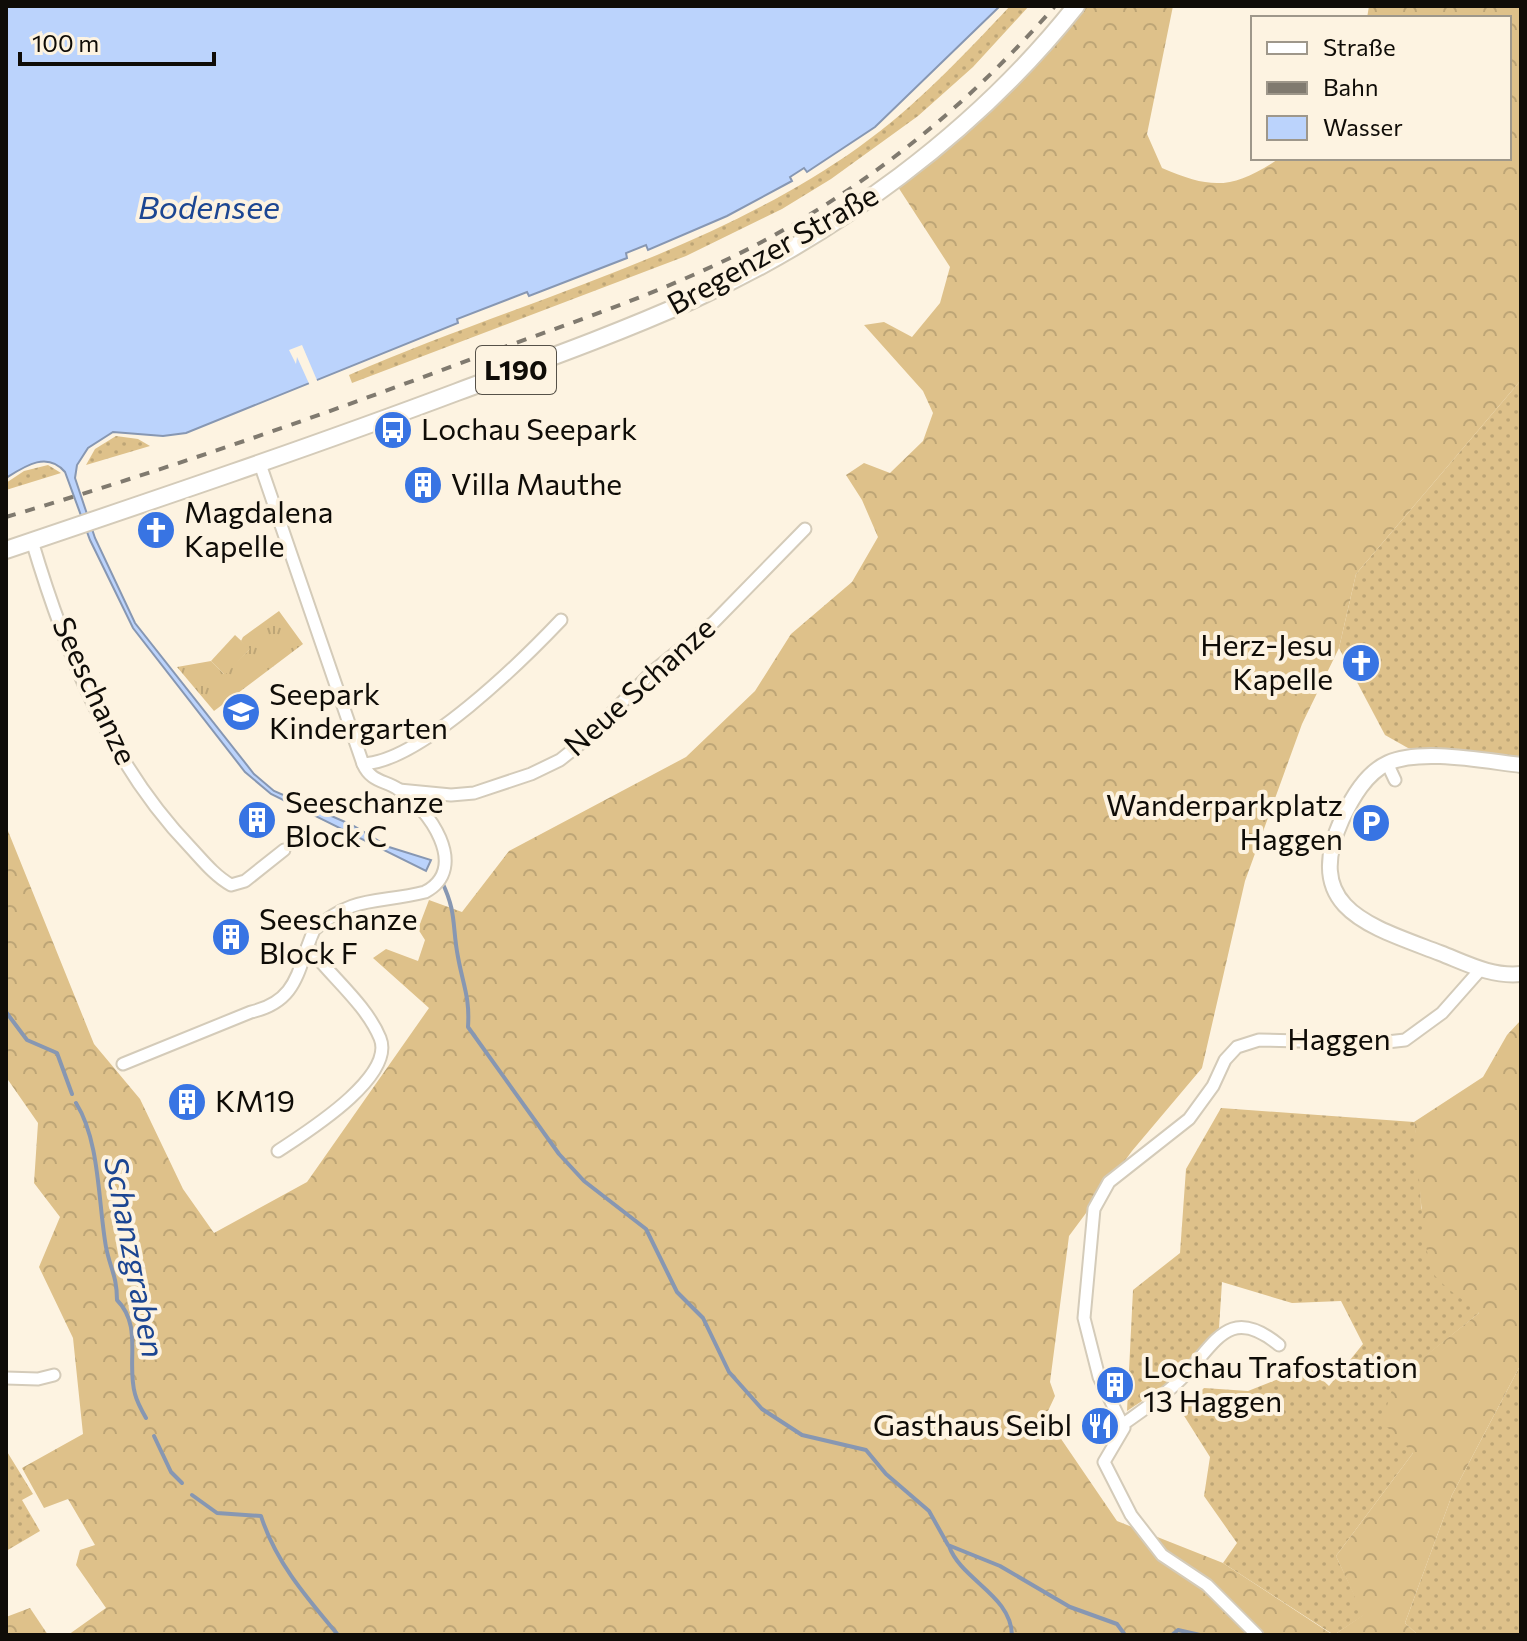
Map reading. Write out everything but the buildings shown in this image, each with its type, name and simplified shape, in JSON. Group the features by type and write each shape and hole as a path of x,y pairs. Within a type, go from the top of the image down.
{"main road":[{"name":"Bregenzer Straße","path":"6,550 260,464 644,321 736,277 852,209 930,154 997,95 1076,6"}],"street":[{"path":"123,1064 251,1012 273,1007 289,993 314,930 322,923 357,903 425,892 442,874 446,855 441,838 399,790 373,779 363,764 260,464"},
{"name":"Neue Schanze","path":"399,790 451,795 474,793 531,774 560,760 593,733 652,672 714,622 805,529"},
{"name":"Seeschanze","path":"32,541 90,697 106,732 145,797 185,842 231,885 245,881 284,850"},
{"path":"363,764 377,764 395,755 459,712 516,667 561,620"},
{"path":"1521,765 1418,757 1387,763 1362,785 1338,828 1329,860 1335,894 1359,919 1480,970 1521,974"},
{"path":"1387,763 1395,780"},
{"path":"278,1151 347,1100 374,1071 381,1053 380,1037 370,1022 308,946"},
{"name":"Haggen","path":"1122,1425 1104,1389 1085,1326 1094,1209 1113,1178 1168,1139 1194,1114 1225,1060 1237,1047 1259,1040 1378,1043 1405,1040 1442,1013 1480,970"},
{"path":"1257,1635 1207,1585 1162,1555 1131,1515 1105,1468 1106,1456 1122,1435 1122,1425 1176,1384 1214,1340 1229,1330 1253,1328 1279,1345"},
{"path":"6,1378 38,1379 54,1375"}],"green space":[{"path":"1010,6 1029,6 973,67 918,116 831,179 782,209 686,256 352,383 349,375 676,247 800,185 859,147 900,115"},
{"path":"1084,6 1173,6 1147,134 1162,168 1195,180 1209,183 1235,181 1277,160 1511,160 1511,16 1367,16 1369,6 1521,6 1521,380 1356,574 1339,648 1302,724 1245,881 1202,1068 1132,1151 1069,1236 1050,1382 1055,1396 1048,1411 1055,1430 1117,1521 1223,1563 1333,1635 68,1635 106,1608 76,1565 80,1550 95,1545 68,1499 44,1508 22,1468 83,1434 73,1338 39,1267 60,1217 34,1183 38,1123 6,1077 6,826 94,1044 140,1099 183,1189 214,1233 307,1182 429,1008 373,958 386,949 418,961 425,940 418,929 429,900 462,912 509,851 686,757 755,691 791,634 852,582 878,537 862,500 846,475 864,463 890,473 923,441 933,413 923,391 864,325 884,322 912,337 940,303 950,267 898,187 997,102 1042,56"},
{"path":"1521,380 1521,757 1408,748 1385,735 1339,648 1356,574"},
{"path":"116,436 138,439 150,446 86,465 95,449"},
{"path":"48,465 61,473 6,490 6,483 24,471"},
{"path":"279,611 303,644 214,711 177,667 211,661 224,674 249,650 241,641 243,637"},
{"path":"235,635 250,649 225,675 211,661"},
{"path":"1521,1020 1521,1364 1452,1495 1405,1623 1418,1635 1334,1635 1363,1615 1336,1556 1413,1453 1382,1422 1395,1380 1479,1313 1441,1282 1431,1267 1424,1228 1414,1122 1483,1077 1507,1035"},
{"path":"1221,1108 1414,1122 1420,1155 1421,1208 1479,1313 1395,1381 1413,1453 1336,1556 1364,1615 1334,1635 1223,1563 1237,1543 1204,1496 1210,1457 1181,1411 1204,1388 1248,1391 1309,1367 1329,1386 1363,1344 1341,1301 1292,1303 1222,1282 1219,1328 1172,1381 1127,1411 1133,1290 1180,1253 1186,1169"},
{"path":"1521,1364 1521,1635 1418,1635 1405,1623 1452,1495"},
{"path":"6,1450 33,1494 22,1500 40,1531 6,1551"},
{"path":"30,1608 48,1635 6,1635 6,1617"}],"water":[{"name":"Bodensee","path":"6,6 1000,6 875,127 807,172 804,168 790,177 792,181 727,216 648,250 646,245 626,253 627,258 529,296 527,292 457,319 458,323 186,433 163,436 113,432 88,448 77,465 75,478 95,538 135,623 254,774 274,791 352,825 389,847 431,860 426,871 271,794 245,772 133,628 90,540 65,472 51,462 43,462 28,465 6,478"}],"pier":[{"path":"302,345 319,385 311,388 297,357 296,364 289,350"}],"waterway":[{"path":"442,882 452,911 467,999 468,1027 559,1154 584,1181 646,1229 677,1292 703,1318 729,1372 762,1409 802,1435 866,1450 886,1474 929,1511 948,1545 1000,1566 1070,1607 1117,1624 1125,1635"},
{"name":"Schanzgraben","path":"6,1012 27,1040 57,1053 72,1094"},
{"name":"Schanzgraben","path":"76,1103 90,1135 106,1247 115,1278 117,1300 130,1321 133,1382 146,1418"},
{"name":"Schanzgraben","path":"154,1436 171,1472 182,1483"},
{"name":"Schanzgraben","path":"192,1495 217,1513 261,1516 284,1565 338,1635"},
{"path":"949,1546 964,1569 1003,1609 1012,1635"},
{"path":"1172,1635 1178,1630 1200,1635"}],"railway":[{"path":"6,517 177,464 346,405 617,306 733,256 811,214 887,162 958,105 1055,6"}],"place":[{"name":"Lochau Seepark","path":"393,430"},
{"name":"Villa Mauthe","path":"423,485"},
{"name":"Magdalena Kapelle","path":"156,530"},
{"name":"Herz-Jesu Kapelle","path":"1361,663"},
{"name":"Seepark Kindergarten","path":"241,712"},
{"name":"Seeschanze Block C","path":"257,820"},
{"name":"Wanderparkplatz Haggen","path":"1371,823"},
{"name":"Seeschanze Block F","path":"231,937"},
{"name":"KM19","path":"187,1102"},
{"name":"Lochau Trafostation 13 Haggen","path":"1115,1385"},
{"name":"Gasthaus Seibl","path":"1100,1426"}]}
